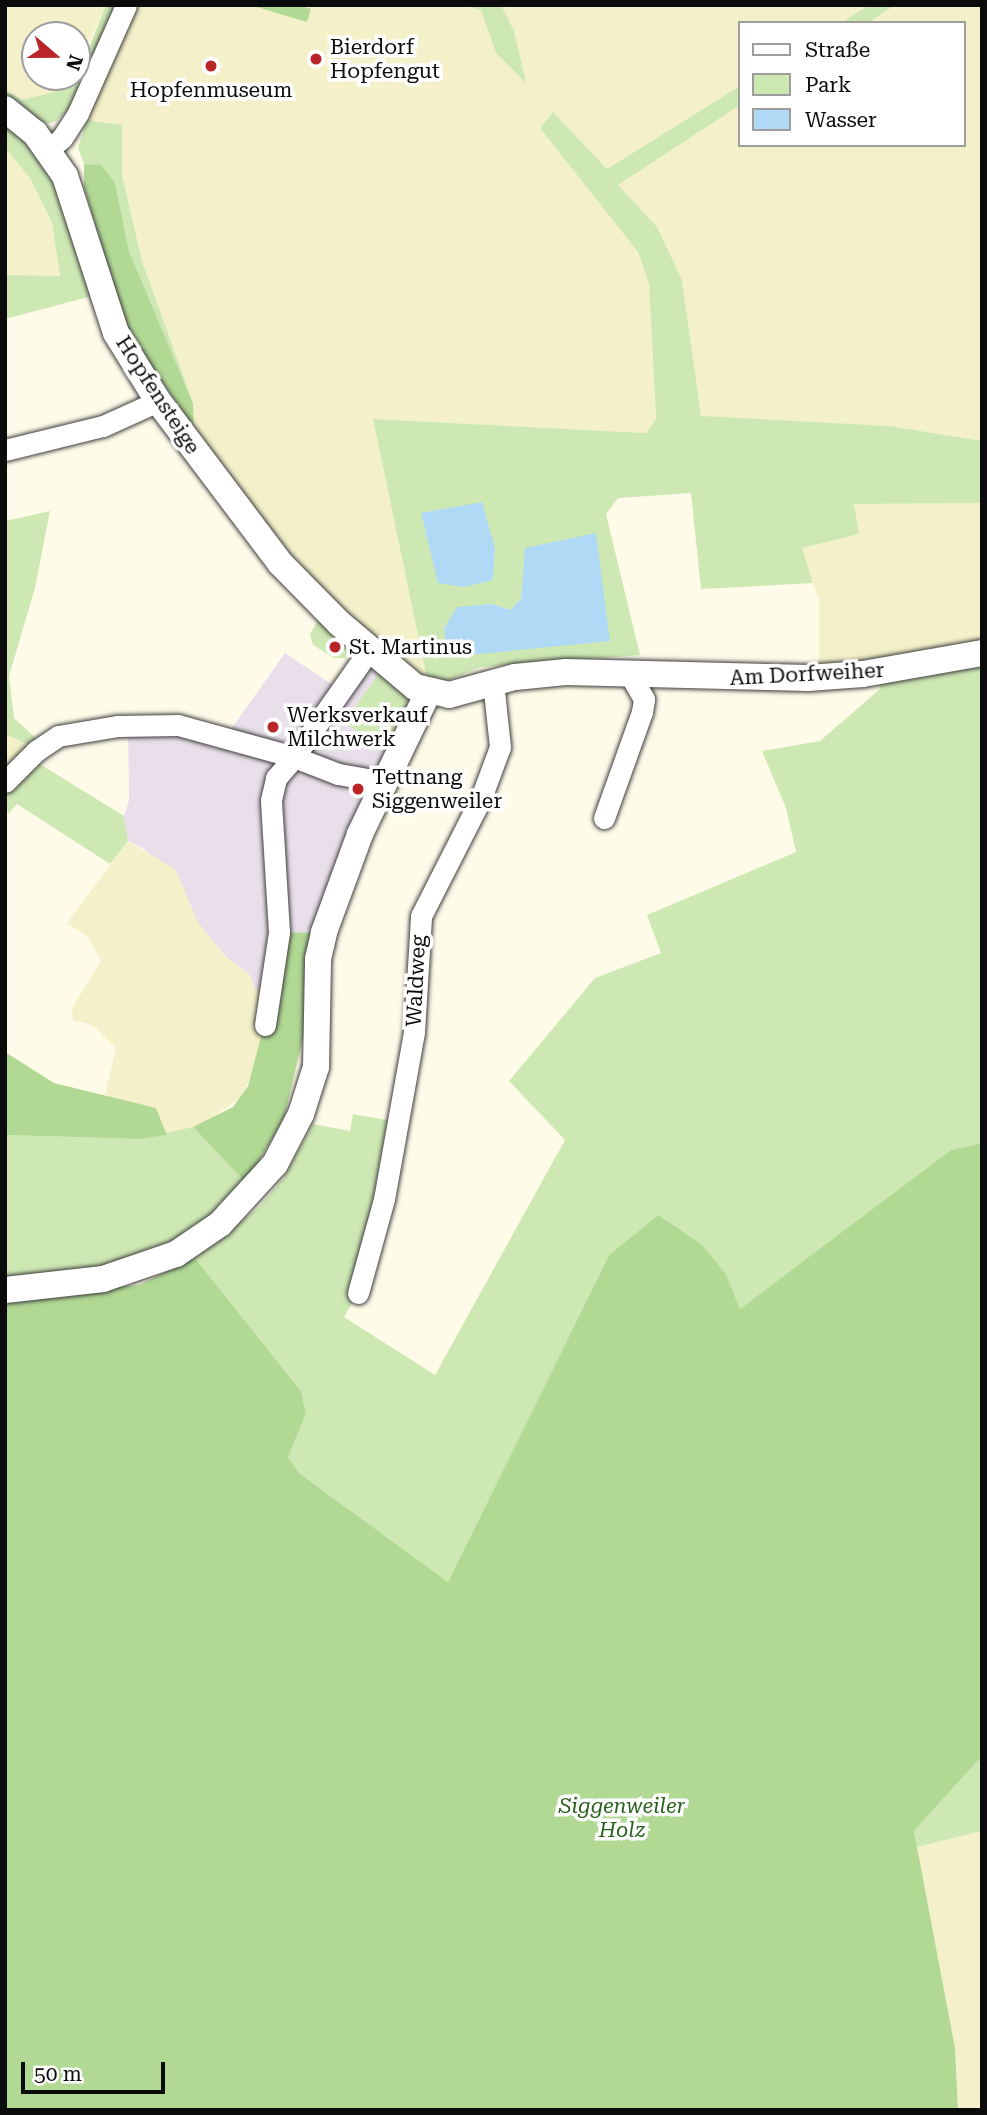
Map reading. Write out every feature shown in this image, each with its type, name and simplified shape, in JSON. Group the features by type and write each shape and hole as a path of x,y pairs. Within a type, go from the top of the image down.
{"street":[{"path":"49,149 62,138 78,113 126,5"},
{"name":"Hopfensteige","path":"5,109 49,149 65,176 116,333 158,401 280,563 370,649 428,692"},
{"path":"5,450 103,426 158,401"},
{"path":"265,1025 279,932 271,800 276,778 294,757 370,649"},
{"name":"Am Dorfweiher","path":"428,692 449,695 493,682 566,672 824,677 982,653"},
{"path":"604,818 642,712 644,699 630,675"},
{"name":"Waldweg","path":"358,1293 384,1199 414,1031 421,916 481,798 500,747 493,682"},
{"path":"5,1290 103,1279 153,1264 220,1224 262,1182 293,1130 316,1067 319,949 384,782 428,692"},
{"path":"5,782 36,751 58,736 118,726 178,725 294,757 338,774 384,782"}],"shaded area":[{"path":"5,5 106,5 91,38 91,21 21,21 21,91 54,91 22,100 5,89"},
{"path":"131,5 869,5 844,21 738,21 738,87 607,169 554,113 540,127 638,252 649,284 656,419 646,433 373,419 429,688 320,596 243,504 194,427 193,403 142,261 122,175 122,125 87,120"},
{"path":"895,5 982,5 982,441 890,426 701,417 682,280 617,185 738,106 738,147 966,147 966,21 871,21"},
{"path":"5,148 30,178 52,223 60,277 5,275"},
{"path":"982,503 982,647 819,667 819,600 801,548 858,534 854,504"},
{"path":"285,653 339,689 366,653 415,694 314,933 272,992 255,989 249,974 226,957 194,918 182,885 144,849 128,841 124,816 129,800 128,723 229,732"},
{"path":"5,734 35,748 5,779"},
{"path":"128,841 176,870 198,923 226,957 249,974 255,989 272,992 253,1073 241,1097 205,1123 167,1135 156,1108 104,1099 116,1048 92,1025 73,1020 72,1008 101,961 88,937 67,923"},
{"path":"982,1831 982,2110 958,2110 955,2048 917,1847"}],"green space":[{"path":"106,5 120,5 91,65 91,42"},
{"path":"250,5 298,5 311,9 307,22"},
{"path":"466,5 501,5 514,31 526,83 496,53 481,10"},
{"path":"869,5 895,5 871,21 844,21"},
{"path":"738,87 738,106 618,185 657,227 682,280 701,416 890,426 982,441 982,503 854,504 859,534 802,548 813,583 701,589 691,493 618,498 606,514 640,655 481,667 429,688 373,419 646,433 656,419 649,284 638,252 540,128 553,112 607,169","holes":["523,577 609,641 457,608 492,604 510,610 521,599"]},
{"path":"5,90 22,100 53,92 79,91 70,109 54,122 36,125 5,102"},
{"path":"5,119 46,160 96,295 5,319 5,275 60,276 52,223 30,178 5,148"},
{"path":"87,120 122,125 122,175 142,261 193,403 129,251 115,182 101,165 84,164 78,148"},
{"path":"84,164 101,165 115,182 129,251 193,403 194,427 133,340 110,292 109,271 84,187"},
{"path":"50,511 35,588 9,676 14,718 38,740 35,748 5,734 5,521"},
{"path":"318,620 350,645 347,658 334,658 313,645 310,634"},
{"path":"982,661 982,1143 951,1150 740,1310 726,1274 658,1215 609,1255 448,1582 299,1473 288,1457 306,1414 301,1391 195,1258 258,1208 283,1179 313,1124 350,1131 353,1114 398,1122 358,1293 344,1317 435,1375 565,1140 509,1081 595,978 661,953 647,915 796,852 786,808 762,751 820,741 880,689 879,680"},
{"path":"380,672 405,691 407,703 404,717 384,751 344,722"},
{"path":"35,761 124,816 128,841 110,864 17,804 8,814 5,794"},
{"path":"279,932 314,933 304,1034 284,1118 246,1183 193,1127 233,1107 248,1086 271,999"},
{"path":"5,1052 54,1083 156,1108 167,1135 138,1139 5,1135"},
{"path":"193,1127 246,1183 225,1206 180,1239 112,1267 5,1280 5,1135 138,1139"},
{"name":"Siggenweiler Holz","path":"982,1143 982,1756 914,1831 955,2048 958,2110 5,2110 5,1299 139,1285 195,1258 301,1391 306,1414 288,1457 299,1473 448,1582 609,1255 658,1215 701,1244 726,1274 740,1309 951,1150"},
{"path":"982,1756 982,1831 917,1847 914,1831"}],"water":[{"path":"482,502 495,548 493,580 464,587 438,583 421,513"},
{"path":"596,533 610,641 448,657 444,629 457,607 492,604 510,610 521,599 525,548"}],"place":[{"name":"Bierdorf Hopfengut","path":"316,59"},
{"name":"Hopfenmuseum","path":"211,66"},
{"name":"St. Martinus","path":"335,647"},
{"name":"Werksverkauf Milchwerk","path":"273,727"},
{"name":"Tettnang Siggenweiler","path":"358,789"}]}
